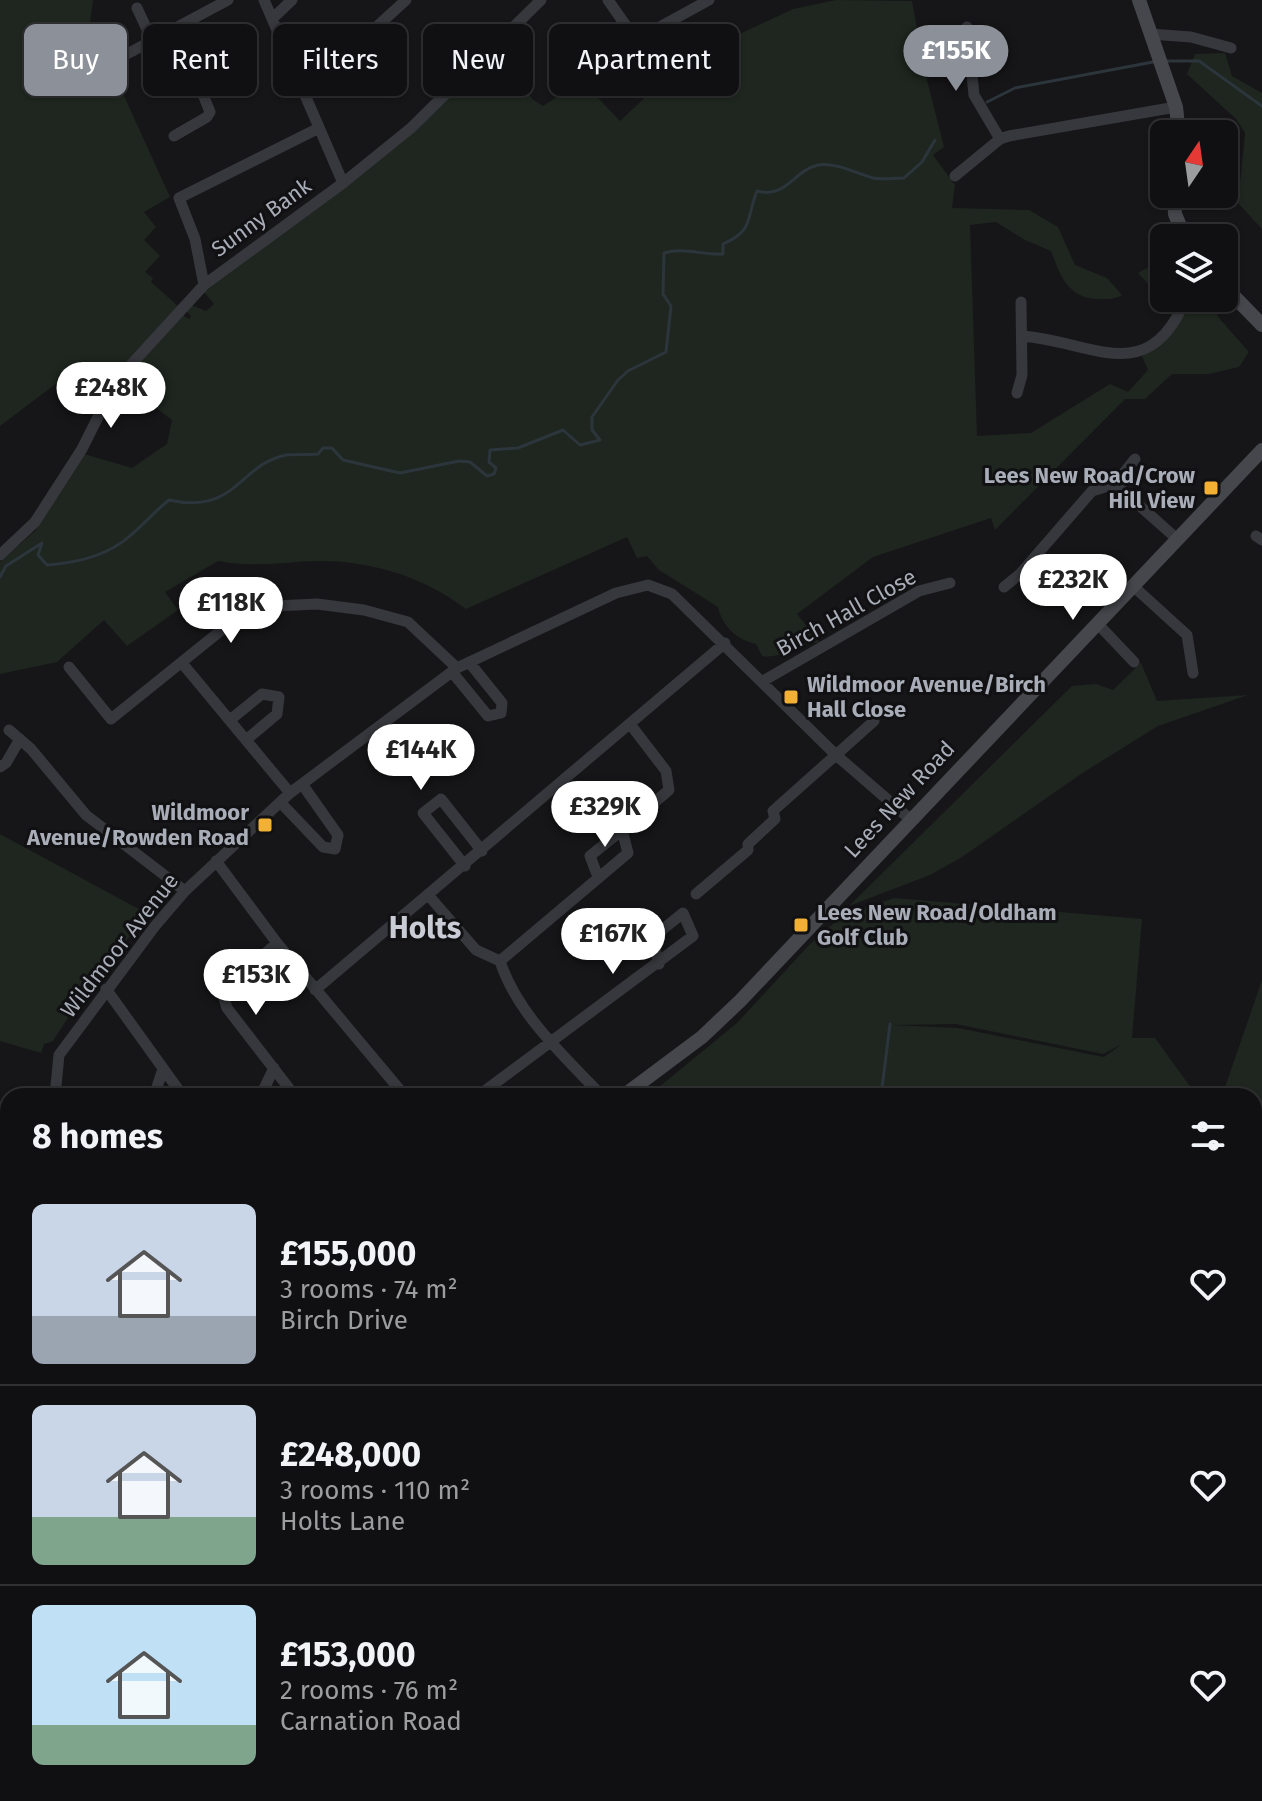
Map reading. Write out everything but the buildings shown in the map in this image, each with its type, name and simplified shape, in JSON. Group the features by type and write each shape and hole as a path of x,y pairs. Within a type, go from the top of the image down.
{"street":[{"path":"184,24 228,0"},
{"path":"264,0 275,24"},
{"path":"273,18 292,0"},
{"path":"380,24 406,0"},
{"name":"Sunny Bank","path":"0,555 35,522 82,449 116,381 204,285 343,183 411,128 541,0"},
{"path":"608,0 625,24"},
{"path":"665,24 709,0"},
{"path":"1139,0 1176,107 1177,120"},
{"path":"137,8 144,24"},
{"path":"967,27 974,95 1000,139"},
{"path":"1152,40 1191,37 1231,48"},
{"path":"127,54 143,43"},
{"path":"174,136 207,117 210,112 204,96"},
{"path":"305,96 343,183"},
{"path":"955,176 1000,139 1176,107"},
{"path":"204,285 195,239 179,198 319,128"},
{"path":"1238,300 1262,325"},
{"path":"1017,393 1022,375 1021,302"},
{"path":"1022,336 1043,338 1116,356 1137,353 1166,335 1178,312"},
{"name":"Lees New Road","path":"634,1088 702,1037 1262,450"},
{"path":"1004,587 1020,574 1092,491 1115,484 1135,459"},
{"path":"1115,484 1176,538"},
{"name":"Birch Hall Close","path":"763,681 919,591 950,583"},
{"name":"Wildmoor Avenue","path":"56,1088 59,1055 106,989 185,891 290,793 454,670 604,598 648,585 672,594 836,755 910,819"},
{"path":"1132,585 1187,635 1193,673"},
{"path":"69,667 111,719 234,620 275,606 317,604 364,610 408,622 454,670 488,716 501,713 502,703 469,662"},
{"path":"1097,623 1134,662"},
{"path":"315,990 725,643"},
{"path":"182,663 290,793"},
{"path":"230,720 262,694 279,697 277,714 246,740"},
{"path":"696,894 748,850 748,844 775,819 773,811 874,721"},
{"path":"598,877 590,856 669,790 666,771 630,724"},
{"path":"9,730 86,815 185,891"},
{"path":"0,767 6,763 20,739"},
{"path":"281,803 323,847 335,849 338,835 302,784"},
{"path":"465,866 423,813 441,799 482,851"},
{"path":"500,961 628,853 622,830"},
{"path":"216,861 277,943 398,1088"},
{"path":"429,896 476,950 500,961 508,985 551,1042 594,1088"},
{"path":"277,943 222,992 227,1008 289,1088"},
{"path":"489,1088 659,964"},
{"path":"106,989 177,1088"},
{"path":"264,1088 274,1068"},
{"path":"157,1088 163,1069"}],"shaded area":[{"path":"0,0 93,0 90,24 24,24 24,96 124,96 170,197 144,212 156,227 144,240 160,256 145,272 153,278 151,282 178,306 115,374 69,374 0,426"},
{"path":"836,0 912,1 925,72 944,147 933,155 955,185 952,208 1029,210 1058,227 1075,265 1107,278 1122,295 1087,298 1066,284 1051,251 996,222 970,225 977,436 1031,433 1110,384 1128,392 1148,370 1138,347 1159,335 1177,315 1174,312 1216,312 1249,352 1239,367 1209,374 1172,374 1145,399 1125,399 995,530 991,518 873,557 797,614 820,643 770,657 762,656 756,644 731,631 718,607 659,570 647,556 637,558 627,537 466,609 414,579 376,567 336,561 255,564 218,561 165,592 178,610 127,646 104,620 57,662 0,674 0,562 35,531 84,454 132,468 167,444 172,420 126,385 130,379 129,371 181,314 189,319 191,316 186,311 191,305 206,311 214,304 204,292 351,181 445,96 530,96 543,106 559,96 596,96 620,121 647,96 739,96 739,34 793,9"},
{"path":"1225,53 1232,76 1262,93 1262,229 1238,203 1245,133 1238,120 1187,74 1195,54"},
{"path":"1150,267 1150,286 1138,273"},
{"path":"1141,663 1157,701 1248,695 1158,726 1081,774 962,857 930,875 849,906 1072,686 1096,684 1113,690"},
{"path":"0,834 148,914 86,990 53,1041 44,1044 41,1053 0,1041"},
{"path":"894,898 1142,919 1132,1038 1155,1038 1191,1088 658,1088 737,1023 810,944 841,917","holes":["956,1024 1103,1054 1122,1044 1104,1057 958,1028 892,1025"]},
{"path":"1262,980 1262,1088 1225,1088"}],"waterway":[{"path":"1165,61 1199,61 1262,106"},
{"path":"987,102 1015,88 1153,62"},
{"path":"0,577 6,566 42,543 38,555 47,565 102,553 136,531 169,500 192,503 209,501 235,487 270,460 286,455 318,454 323,448 332,448 343,460 400,473 459,461 470,462 487,476 494,474 496,468 489,462 490,450 518,448 563,430 580,445 600,440 592,430 592,417 618,380 628,371 666,352 671,306 663,294 664,253 723,254 723,244 740,234 748,223 757,191 775,191 809,168 825,164 877,179 904,178 922,162 935,140"},
{"path":"882,1088 890,1024"}],"place":[{"name":"Lees New Road/Crow Hill View","path":"1211,488"},
{"name":"Wildmoor Avenue/Birch Hall Close","path":"791,697"},
{"name":"Wildmoor Avenue/Rowden Road","path":"265,825"},
{"name":"Lees New Road/Oldham Golf Club","path":"801,925"}],"district":[{"name":"Holts","path":"425,928"}]}
